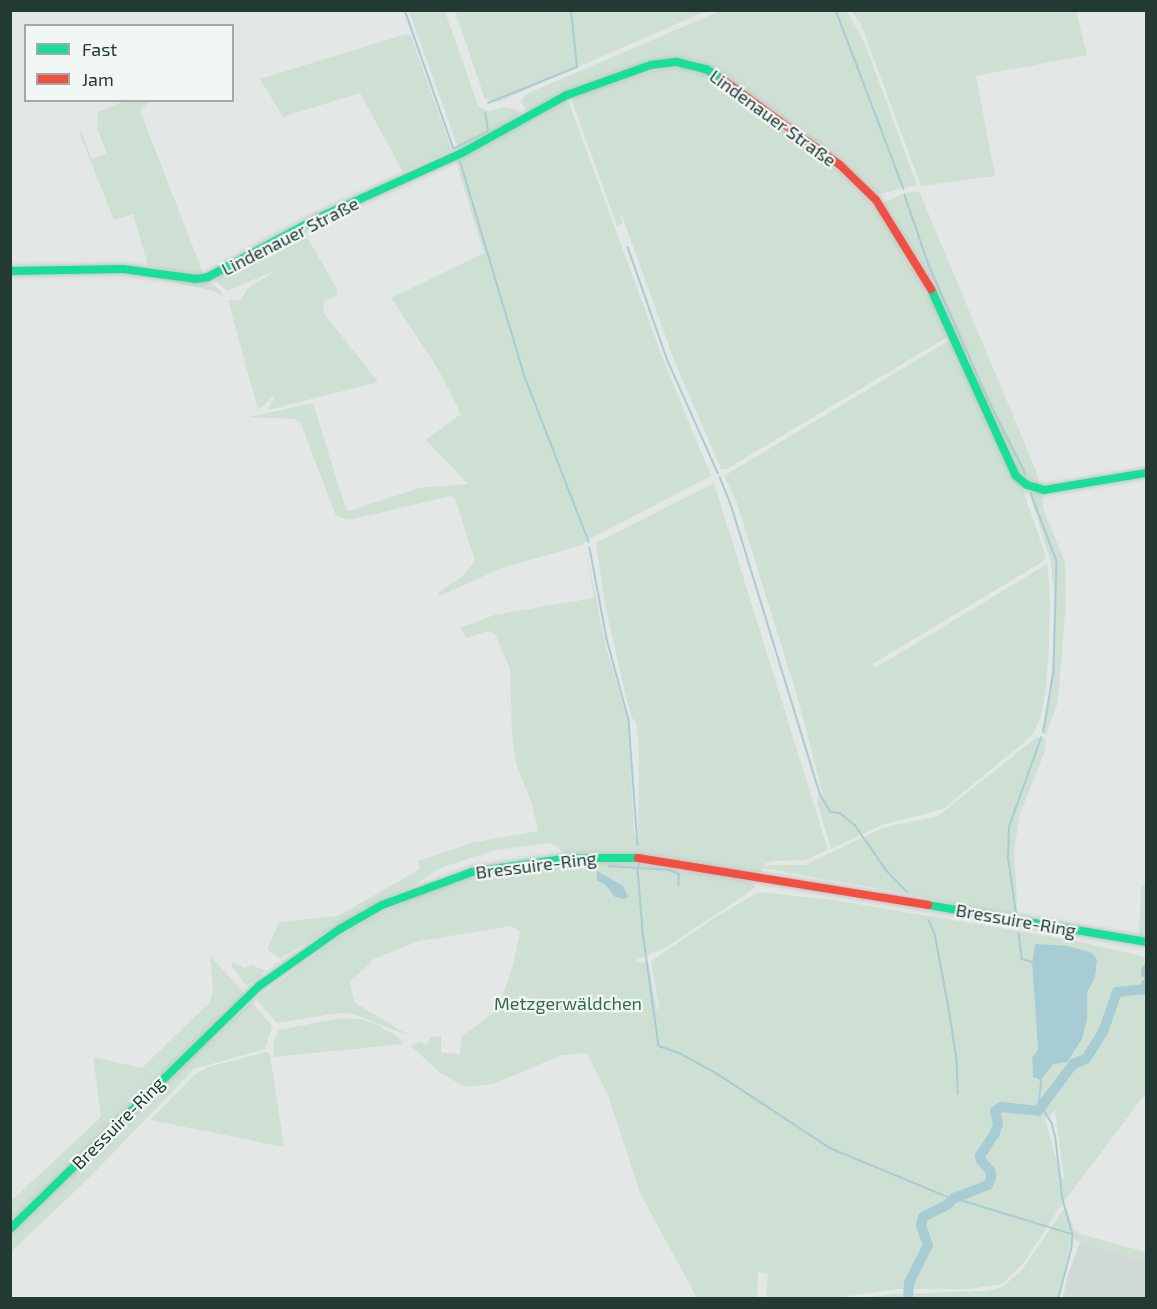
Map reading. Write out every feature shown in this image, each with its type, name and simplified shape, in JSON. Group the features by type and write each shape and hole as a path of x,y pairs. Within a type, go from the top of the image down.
{"street":[{"name":"Lindenauer Straße","path":"10,271 123,269 196,279 208,277 318,218 460,154 567,95 651,65 677,62 692,64 706,69 736,88 802,136 840,165 876,200 924,274 1017,476 1027,484 1044,490 1146,473"},
{"name":"Bressuire-Ring","path":"10,1229 259,986 340,929 382,905 428,886 472,872 570,858 650,858 1146,942"}],"shaded area":[{"path":"1080,1242 1146,1261 1146,1298 1063,1298 1067,1278"}],"green space":[{"path":"455,10 706,11 498,102 485,99"},
{"path":"409,11 445,11 478,106 488,111 504,107 516,109 519,113 518,118 459,150"},
{"path":"720,11 847,11 866,46 917,185 876,195 808,136 809,132 801,131 729,80 676,59 531,111 526,110 521,101 526,94"},
{"path":"851,11 1076,11 1087,55 976,76 995,176 921,186 860,22"},
{"path":"406,34 411,36 452,150 403,172 360,93 283,117 260,79"},
{"path":"672,67 694,68 724,83 804,141 873,201 921,273 949,336 727,469 721,469 674,360 619,207 623,223 617,226 572,101 572,97 623,77"},
{"path":"565,100 569,103 665,364 711,476 584,542 583,545 504,567 439,596 439,592 463,576 475,561 455,498 451,496 349,520 336,516 301,424 295,419 248,417 313,403 346,509 349,511 419,488 468,484 426,440 461,414 438,369 391,298 484,253 455,159"},
{"path":"122,102 148,102 140,111 204,275 187,276 148,265 133,214 114,220 79,132 82,133 92,159 107,154 97,128 98,112"},
{"path":"919,191 1035,468 1039,481 1036,485 1025,479 1015,468 927,273 882,203 905,193"},
{"path":"303,230 337,289 337,295 324,302 323,312 378,382 268,410 275,395 258,410 228,300 241,300 247,289 276,270 227,291 213,278 232,270"},
{"path":"134,274 206,281 219,289 225,298 214,291"},
{"path":"950,340 1021,484 1046,557 1042,562 872,664 875,668 1047,564 1050,593 1049,647 1041,716 1034,733 1028,739 943,809 882,825 831,849 817,802 818,796 823,795 798,699 737,503 724,476"},
{"path":"714,483 828,850 805,860 774,861 766,863 763,867 805,865 882,828 938,816 1037,737 1046,739 1045,751 1020,814 1014,850 1018,917 914,895 763,868 760,875 650,857 570,857 551,843 496,850 440,868 420,882 280,958 267,950 279,922 338,916 420,869 418,861 471,843 538,831 532,804 516,763 512,735 510,669 495,634 489,631 466,638 460,628 494,615 594,598 586,548 605,643 628,721 634,829 638,846 639,748 636,722 632,718 626,697 605,605 596,543"},
{"path":"1032,490 1043,493 1043,508 1065,562 1066,601 1058,702 1046,735 1041,732 1047,709 1053,662 1054,594 1051,562 1029,493"},
{"name":"Metzgerwäldchen","path":"591,861 675,867 681,872 695,870 753,879 755,887 745,895 665,948 636,960 640,963 648,961 657,1010 659,1008 651,961 714,918 759,892 833,900 1072,940 1146,957 1146,1093 1058,1210 1025,1261 1002,1284 970,1289 897,1289 835,1298 766,1298 768,1274 758,1272 757,1298 697,1298 640,1193 609,1098 587,1053 562,1055 493,1084 465,1087 439,1072 411,1046 419,1042 427,1044 431,1037 441,1036 441,1052 460,1055 462,1036 498,1009 513,965 520,931 511,926 419,941 374,959 350,982 354,1002 410,1036 353,1014 339,1013 277,1023 256,999 336,939 365,921 426,892 486,874 524,867","holes":["1035,944 1097,960 1095,978 1087,993 1087,1019 1053,1064 1033,1077 1032,1058 1038,1050 1032,962","1055,1111 1064,1177 1062,1179 1045,1119"]},
{"path":"1141,885 1146,885 1146,939 1139,938"},
{"path":"210,956 245,994 11,1222 11,1201 101,1117 93,1057 142,1068 210,1002 213,989"},
{"path":"233,962 245,968 251,965 265,970 261,976 247,986 231,965"},
{"path":"252,1002 272,1026 265,1049 194,1069 90,1177 11,1252 11,1235 163,1084"},
{"path":"341,1018 360,1019 378,1025 398,1037 403,1044 274,1057 273,1042 279,1030"},
{"path":"267,1052 270,1054 284,1147 150,1120 195,1074 208,1067"},
{"path":"1067,1209 1074,1229 1080,1234 1146,1252 1146,1261 1071,1239 1058,1298 859,1298 891,1294 986,1291 1002,1287 1021,1271 1063,1210"}],"water":[{"path":"597,871 623,886 628,897 623,899 615,897 605,884 597,881"},
{"path":"1035,944 1068,946 1092,953 1097,960 1095,978 1087,993 1087,1019 1082,1039 1067,1062 1053,1064 1041,1080 1033,1077 1032,1058 1038,1050 1032,962"}],"waterway":[{"path":"405,10 454,149"},
{"path":"488,103 577,67 571,10"},
{"path":"836,10 904,189"},
{"path":"455,148 488,131 485,113"},
{"path":"460,160 524,374 589,542"},
{"path":"905,195 929,265 988,399 1026,474"},
{"path":"628,247 668,361 718,473"},
{"path":"720,477 731,504 820,794 831,812 840,813 855,825 887,871 907,892"},
{"path":"1031,493 1057,561 1054,671 1044,731"},
{"path":"590,548 607,639 629,720 638,845"},
{"path":"1016,914 1008,857 1009,827 1041,738"},
{"path":"640,862 638,868 643,932 659,1046 679,1053 713,1071 830,1148 953,1199"},
{"path":"609,866 670,870 679,874 679,885"},
{"path":"929,920 935,934 949,1008 957,1060 958,1094"},
{"path":"1019,933 1022,959 1032,962"},
{"path":"908,1298 909,1283 928,1245 921,1226 923,1217 947,1205 954,1198 988,1185 991,1172 980,1156 995,1133 998,1124 995,1111 1001,1107 1038,1111 1073,1064 1086,1059 1103,1032 1117,992 1144,989 1146,984"},
{"path":"1038,1111 1041,1080"},
{"path":"1042,1107 1052,1123 1056,1139 1063,1200 1073,1234 1072,1247 1059,1298"},
{"path":"954,1198 1072,1234"}],"traffic: fast":[{"path":"10,271 123,269 196,279 208,277 318,218 460,154 567,95 651,65 677,62 706,69 722,79"},
{"path":"931,289 1016,476 1027,485 1044,490 1146,473"},
{"path":"10,1229 259,986 340,929 382,905 472,872 570,858 638,858"},
{"path":"928,905 1146,942"}],"traffic: jam":[{"path":"722,79 840,165 876,200 931,289"},
{"path":"638,858 928,905"}]}
